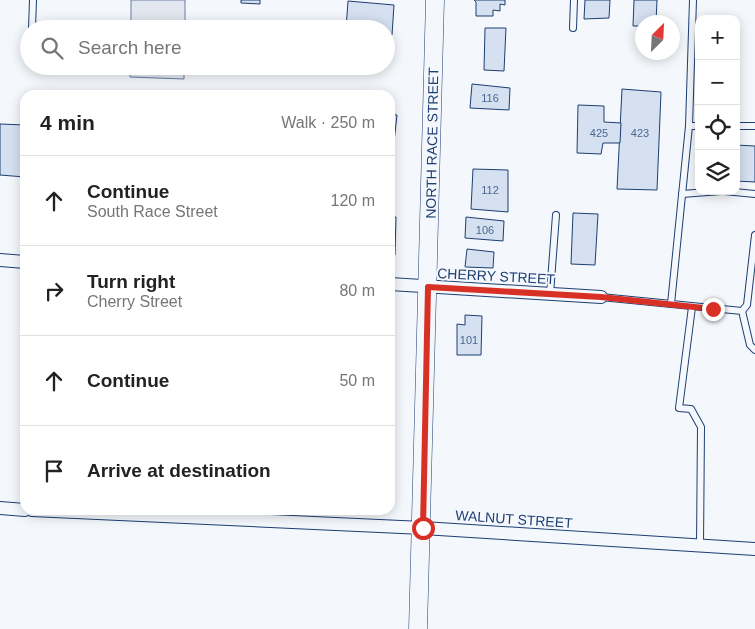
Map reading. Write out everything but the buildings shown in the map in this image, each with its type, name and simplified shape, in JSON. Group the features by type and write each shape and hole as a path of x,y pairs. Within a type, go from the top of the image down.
{"street":[{"name":"NORTH RACE STREET","path":"418,629 423,528 435,0"},
{"path":"0,260 20,262"},
{"name":"CHERRY STREET","path":"395,284 601,297"},
{"path":"0,508 20,510"},
{"name":"WALNUT STREET","path":"141,515 423,528 755,549"}],"lane":[{"path":"32,20 33,0"},
{"path":"573,28 574,0"},
{"path":"671,304 690,126 694,0"},
{"path":"690,126 695,126"},
{"path":"740,126 755,126"},
{"path":"682,194 695,193"},
{"path":"740,193 755,194"},
{"path":"550,294 556,215"},
{"path":"755,235 747,305 742,312 750,345 755,350"},
{"path":"601,297 742,312"},
{"path":"692,307 679,408 691,409 701,427 700,545"}],"shaded area":[{"path":"131,0 185,0 185,20 131,20"},
{"path":"130,75 184,75 184,79 130,77"}],"route":[{"path":"423,528 428,287 601,297 713,309"}]}
